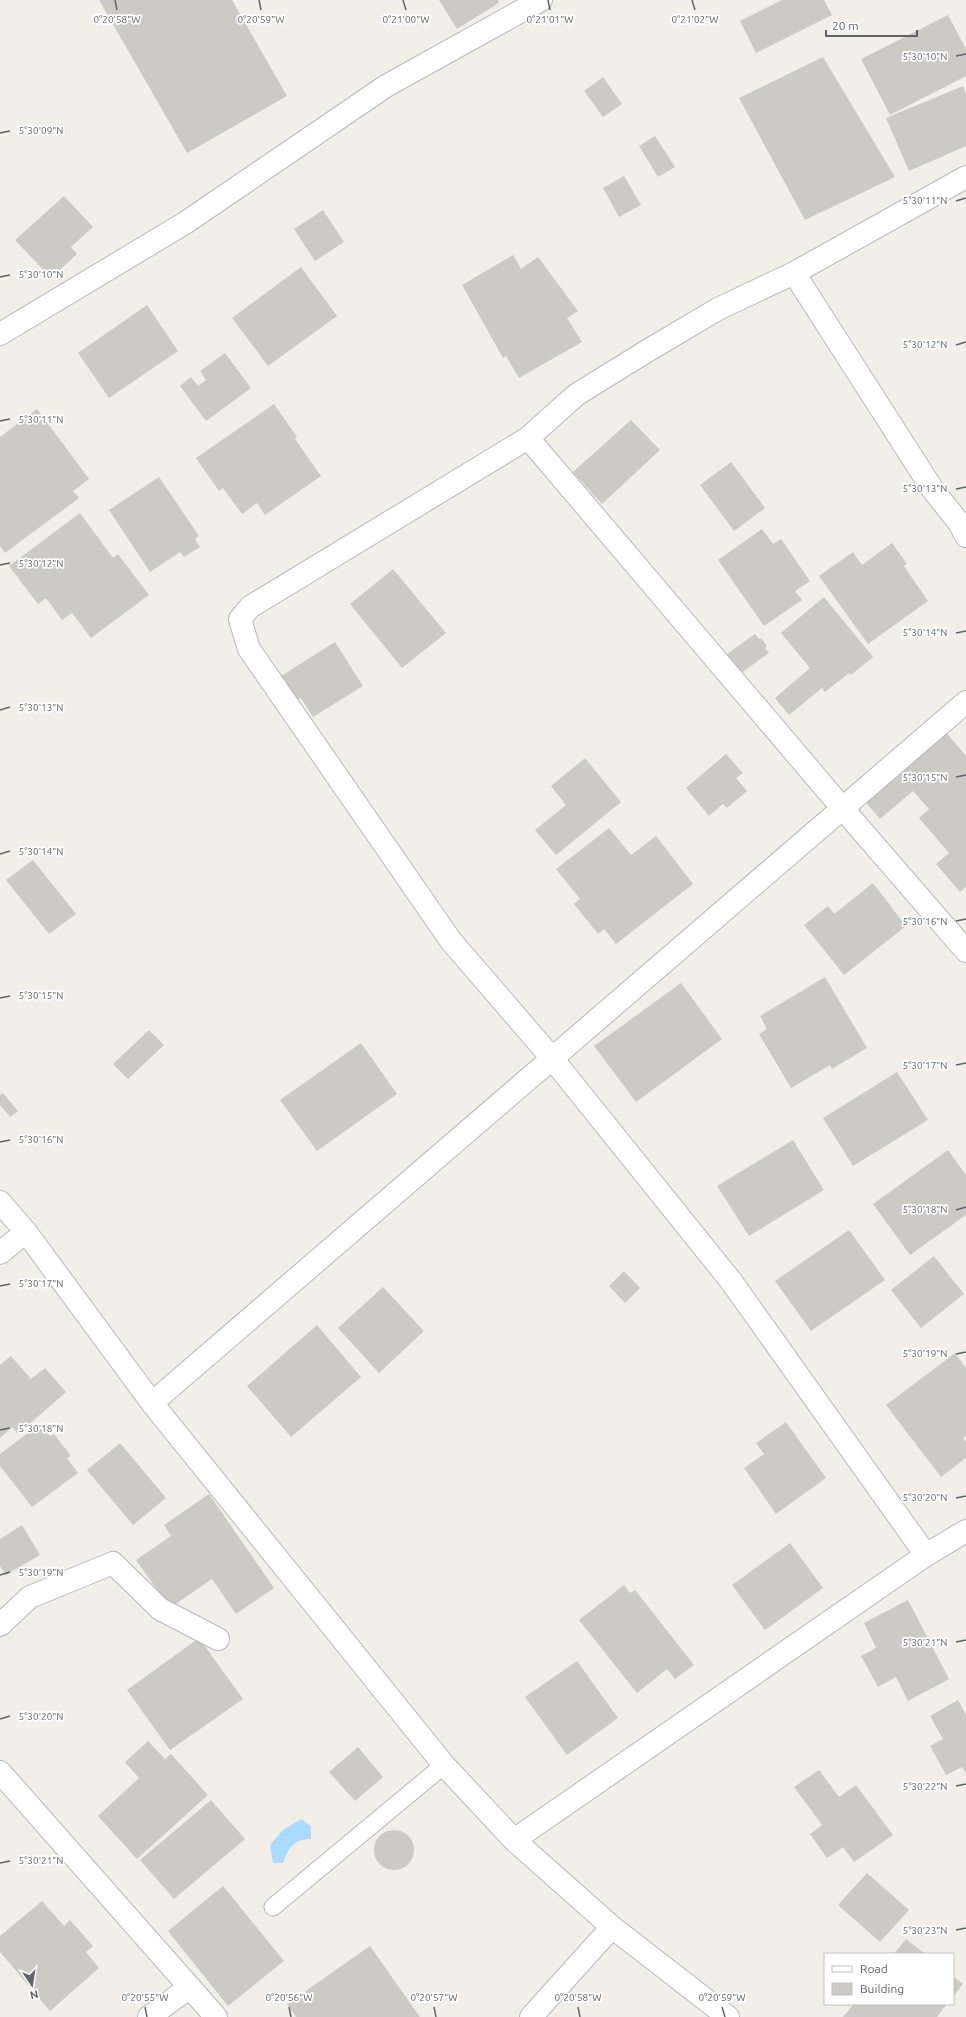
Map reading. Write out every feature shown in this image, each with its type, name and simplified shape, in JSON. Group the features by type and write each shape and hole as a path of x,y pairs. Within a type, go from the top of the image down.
{"street":[{"path":"0,334 185,223 386,86 541,0"},
{"path":"926,1555 731,1281 551,1057 451,941 249,649 240,619 250,607 528,438 576,395 608,375 718,309 794,273 966,176"},
{"path":"794,273 933,490 960,524 966,536"},
{"path":"528,438 843,809 966,951"},
{"path":"152,1403 551,1057 843,809 966,702"},
{"path":"0,1202 26,1232 152,1403 444,1765 514,1840 612,1927 728,2017"},
{"path":"0,1253 26,1232"},
{"path":"514,1840 926,1555 966,1531"},
{"path":"0,1625 30,1597 113,1562 160,1609 218,1640"},
{"path":"0,1772 216,2017"},
{"path":"531,2017 612,1927"},
{"path":"149,2017 190,1987"}],"lane":[{"path":"273,1907 444,1765"}],"water":[{"path":"301,1819 311,1826 311,1839 305,1839 292,1845 283,1863 273,1863 270,1845 283,1830"}],"building":[{"path":"99,0 232,0 287,96 187,153"},
{"path":"439,0 498,0 499,3 457,29"},
{"path":"782,0 824,0 832,15 756,53 740,21"},
{"path":"948,15 966,49 966,76 890,115 861,59"},
{"path":"823,57 895,177 805,220 739,98"},
{"path":"603,77 622,104 603,117 584,91"},
{"path":"963,86 966,94 966,146 909,171 886,118"},
{"path":"655,136 675,167 658,177 639,146"},
{"path":"624,176 641,205 619,217 603,188"},
{"path":"64,196 93,227 71,247 77,254 51,278 15,240"},
{"path":"323,210 344,242 315,261 294,229"},
{"path":"513,255 521,269 538,257 578,311 567,318 582,342 519,378 506,356 503,358 462,285"},
{"path":"301,267 337,316 268,366 232,318"},
{"path":"147,305 178,351 109,398 78,353"},
{"path":"225,353 251,388 206,421 180,386 191,377 198,386 206,380 200,371"},
{"path":"274,404 297,437 295,439 321,476 265,515 257,503 242,514 223,488 219,491 196,458"},
{"path":"37,409 89,479 73,491 79,498 5,553 0,546 0,437"},
{"path":"631,420 660,450 602,504 573,472"},
{"path":"731,462 765,508 734,531 700,485"},
{"path":"159,477 199,536 195,539 200,547 184,557 180,552 150,572 109,510"},
{"path":"80,513 113,558 118,554 149,595 91,638 72,613 62,620 46,598 38,604 9,566"},
{"path":"762,529 773,544 781,539 810,581 795,591 802,600 764,626 718,560"},
{"path":"892,543 907,564 904,566 928,601 868,644 819,576 853,552 862,565"},
{"path":"393,569 446,633 402,668 350,604"},
{"path":"824,597 873,657 851,675 849,673 825,692 822,688 789,715 775,698 810,668 781,633"},
{"path":"755,634 759,639 761,638 767,646 765,648 769,653 740,674 727,654"},
{"path":"335,642 363,686 313,717 301,698 296,701 281,676"},
{"path":"943,729 966,756 966,887 960,892 936,864 949,853 919,818 929,809 913,791 880,819 862,798"},
{"path":"726,754 743,773 736,778 747,791 727,808 723,804 709,816 686,788"},
{"path":"585,758 621,802 556,855 535,830 566,805 551,786"},
{"path":"609,828 631,855 656,836 693,884 616,944 604,929 598,934 574,904 580,899 556,869"},
{"path":"33,860 76,914 49,934 6,880"},
{"path":"873,883 906,926 844,975 804,925 828,906 834,914"},
{"path":"825,977 867,1048 832,1069 830,1065 791,1088 759,1034 767,1029 760,1016"},
{"path":"681,983 722,1039 636,1102 594,1046"},
{"path":"149,1030 164,1045 128,1079 113,1064"},
{"path":"361,1043 397,1094 317,1151 280,1100"},
{"path":"897,1072 928,1120 853,1166 823,1118"},
{"path":"3,1093 18,1111 10,1117 0,1105 0,1095"},
{"path":"793,1140 824,1190 749,1236 717,1186"},
{"path":"948,1150 966,1175 966,1215 910,1255 873,1204"},
{"path":"849,1230 885,1280 811,1331 775,1281"},
{"path":"934,1256 964,1294 921,1328 891,1290"},
{"path":"624,1271 640,1288 625,1303 609,1286"},
{"path":"383,1287 424,1331 379,1373 338,1328"},
{"path":"317,1325 361,1377 291,1437 247,1386"},
{"path":"955,1353 966,1368 966,1436 963,1438 966,1442 966,1458 941,1477 886,1405"},
{"path":"11,1356 31,1379 45,1368 66,1392 18,1434 12,1427 0,1438 0,1365"},
{"path":"786,1422 826,1478 776,1514 744,1468 764,1454 756,1443"},
{"path":"40,1424 50,1436 54,1434 71,1456 67,1458 78,1473 32,1507 0,1466 0,1454"},
{"path":"120,1443 166,1498 133,1525 87,1470"},
{"path":"209,1494 274,1588 236,1614 212,1579 170,1608 136,1560 171,1536 164,1525"},
{"path":"22,1525 40,1555 6,1575 0,1566 0,1539"},
{"path":"790,1543 823,1588 765,1630 732,1585"},
{"path":"624,1585 630,1593 635,1590 694,1665 675,1679 667,1669 637,1693 579,1620"},
{"path":"908,1600 949,1679 908,1701 896,1677 878,1687 861,1656 876,1648 864,1623"},
{"path":"199,1638 243,1699 170,1750 127,1690"},
{"path":"577,1661 618,1718 567,1755 525,1697"},
{"path":"958,1700 966,1715 966,1774 962,1767 946,1775 930,1746 943,1739 930,1716"},
{"path":"148,1741 165,1759 171,1754 208,1795 137,1859 98,1816 139,1778 125,1762"},
{"path":"358,1747 383,1777 355,1801 329,1772"},
{"path":"819,1770 839,1797 856,1785 893,1835 854,1862 843,1847 827,1858 810,1834 822,1825 794,1787"},
{"path":"211,1800 245,1839 174,1899 140,1860"},
{"path":"394,1830 402,1832 408,1836 412,1842 414,1850 412,1858 408,1864 402,1868 394,1870 386,1868 380,1864 376,1858 374,1850 376,1842 380,1836 386,1832"},
{"path":"867,1873 909,1910 880,1942 838,1905"},
{"path":"223,1886 284,1961 228,2006 168,1931"},
{"path":"42,1901 64,1926 70,1920 93,1946 86,1952 99,1968 50,2011 0,1952 0,1936"},
{"path":"906,1939 924,1953 895,1953"},
{"path":"370,1946 420,2017 296,2017 287,2004"},
{"path":"954,1977 963,1984 954,1996"},
{"path":"853,2005 946,2005 937,2017 843,2017"}]}
